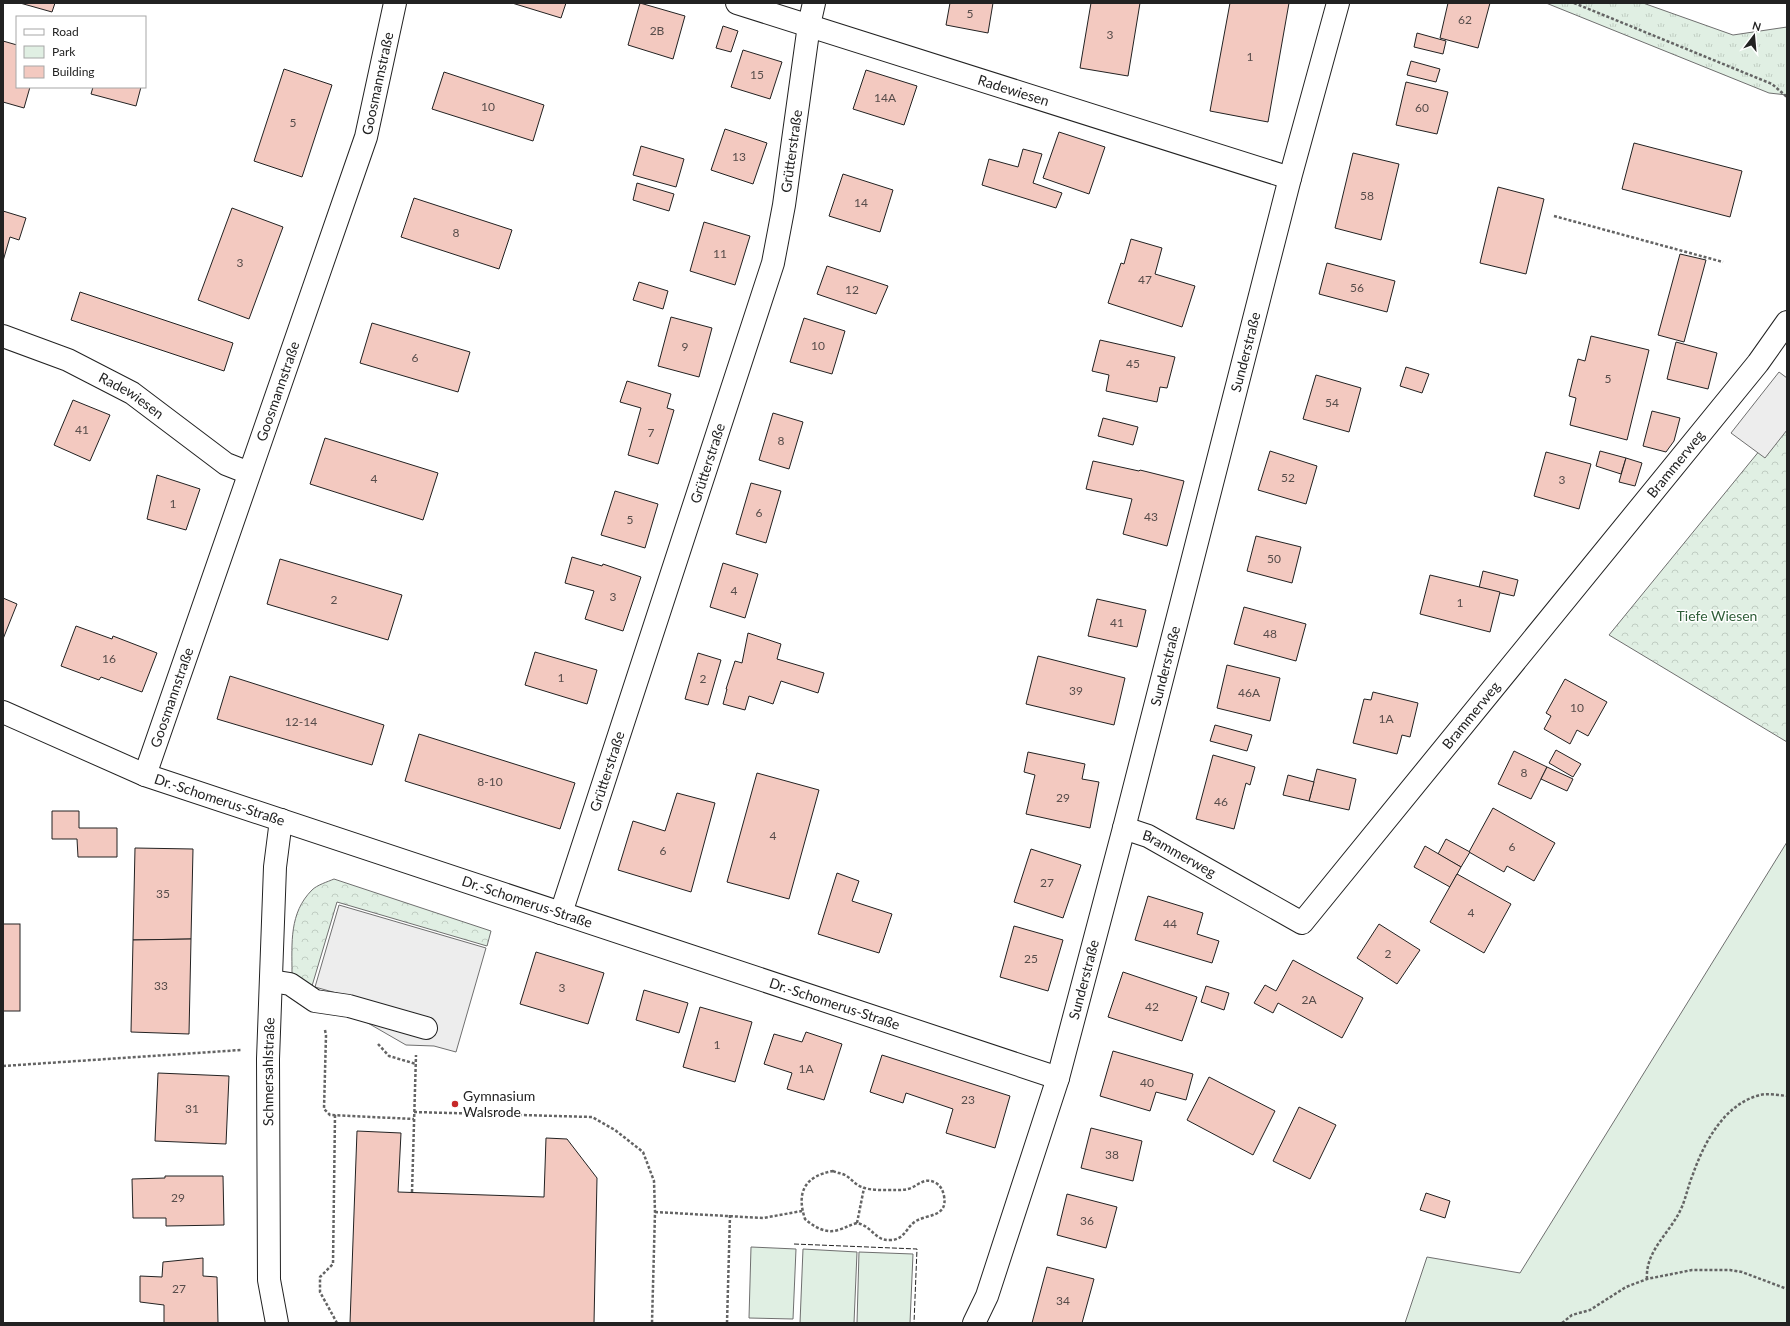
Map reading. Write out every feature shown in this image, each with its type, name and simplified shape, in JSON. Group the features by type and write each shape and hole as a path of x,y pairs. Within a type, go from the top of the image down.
{"street":[{"name":"Goosmannstraße","path":"145,775 366,137 395,3"},
{"name":"Radewiesen","path":"738,3 1290,178"},
{"name":"Grütterstraße","path":"561,913 773,263 784,205 809,25 814,3"},
{"name":"Sunderstraße","path":"974,1323 987,1296 1058,1078 1124,828 1290,178 1338,3"},
{"name":"Brammerweg","path":"1124,828 1148,836 1302,923 1766,351 1787,322"},
{"name":"Radewiesen","path":"3,336 68,360 132,393 226,464 249,473"},
{"name":"Dr.-Schomerus-Straße","path":"3,712 145,775 1058,1078"},
{"name":"Schmersahlstraße","path":"277,1323 269,1280 268,1059 275,867 281,820"},
{"path":"271,981 290,984 315,1001 349,1006 422,1027"}],"path":[{"path":"1574,3 1772,84 1787,97"},
{"path":"1554,216 1723,262"},
{"path":"315,1001 326,1035 324,1109 330,1115 414,1119"},
{"path":"412,1192 414,1112 422,1027"},
{"path":"3,1066 258,1049 268,1059"},
{"path":"1647,1279 1647,1265 1650,1256 1671,1228 1682,1208 1693,1175 1706,1144 1716,1128 1731,1112 1749,1099 1761,1095 1787,1096"},
{"path":"414,1112 592,1117 615,1130 643,1152 654,1181 655,1212 652,1323"},
{"path":"335,1115 333,1264 320,1277 320,1292 337,1323"},
{"path":"833,1171 846,1176 854,1183 864,1188 905,1190 911,1188 919,1182 926,1181 936,1183 942,1190 945,1199 940,1212 915,1221 904,1235 898,1239 890,1241 879,1239 870,1228 863,1224 857,1223 838,1230 825,1230 812,1225 805,1219 802,1211 800,1202 804,1186 820,1173 833,1171"},
{"path":"857,1223 864,1188"},
{"path":"655,1212 763,1218 802,1211"},
{"path":"726,1323 730,1215"},
{"path":"1562,1323 1572,1315 1590,1310 1626,1287 1647,1279 1692,1270 1730,1270 1748,1274 1787,1289"}],"green space":[{"path":"1546,3 1643,3 1733,35 1787,27 1787,95 1769,93"},
{"name":"Tiefe Wiesen","path":"1787,417 1787,742 1609,635"},
{"path":"1787,842 1787,1323 1405,1323 1427,1257 1520,1273"},
{"path":"334,879 491,931 487,946 337,902 312,986 292,973 293,929 299,908 312,890"},
{"path":"751,1247 796,1249 793,1319 749,1318"},
{"path":"803,1249 857,1252 854,1323 800,1323"},
{"path":"859,1252 913,1254 910,1323 857,1323"}],"shaded area":[{"path":"1779,372 1787,378 1787,430 1765,458 1731,433"},
{"path":"339,905 486,948 456,1052 434,1046 406,1045 347,1011 340,994 315,987"}],"building":[{"path":"20,3 55,3 52,12"},
{"path":"512,3 566,3 561,18"},
{"path":"640,3 685,16 673,59 628,45"},
{"path":"950,3 993,3 988,33 946,25"},
{"path":"1091,3 1140,3 1128,76 1080,68"},
{"path":"1230,3 1289,3 1268,122 1210,111"},
{"path":"1448,3 1490,3 1478,48 1440,38"},
{"path":"723,26 738,31 731,52 716,48"},
{"path":"1417,33 1446,41 1443,54 1414,47"},
{"path":"3,41 16,45 16,88 30,88 24,108 3,102"},
{"path":"743,50 782,62 770,99 731,87"},
{"path":"1411,61 1440,69 1436,82 1407,75"},
{"path":"284,69 332,85 302,177 254,161"},
{"path":"866,70 917,86 904,125 853,109"},
{"path":"444,72 544,105 533,141 432,109"},
{"path":"1406,82 1448,92 1437,134 1396,125"},
{"path":"93,88 141,88 136,106 91,94"},
{"path":"725,129 767,143 753,184 711,170"},
{"path":"1059,132 1105,147 1089,194 1043,178"},
{"path":"1634,143 1742,171 1730,217 1622,189"},
{"path":"641,146 684,159 676,187 633,175"},
{"path":"1023,149 1042,154 1033,183 1062,193 1056,208 982,185 989,159 1018,167"},
{"path":"1353,153 1399,164 1381,240 1335,228"},
{"path":"843,174 893,190 880,232 829,216"},
{"path":"637,183 674,194 669,211 633,200"},
{"path":"1498,187 1544,199 1526,274 1480,263"},
{"path":"414,198 512,230 499,269 401,237"},
{"path":"232,208 283,227 249,319 198,300"},
{"path":"3,211 26,218 19,240 10,237 3,261"},
{"path":"704,222 750,236 735,285 690,271"},
{"path":"1131,239 1162,248 1155,274 1195,286 1182,327 1108,303 1121,263 1124,264"},
{"path":"1680,254 1706,260 1684,342 1658,335"},
{"path":"1327,263 1395,281 1387,312 1319,294"},
{"path":"827,266 888,286 876,314 817,294"},
{"path":"639,282 668,291 663,309 633,300"},
{"path":"80,292 233,343 224,371 71,320"},
{"path":"671,317 712,328 699,377 658,366"},
{"path":"804,318 845,331 832,374 790,362"},
{"path":"372,323 470,352 458,392 360,363"},
{"path":"1591,336 1649,350 1627,440 1570,425 1576,398 1569,396 1578,359 1585,361"},
{"path":"1100,340 1175,357 1167,388 1160,387 1157,402 1106,391 1109,375 1092,371"},
{"path":"1676,342 1717,353 1708,389 1667,379"},
{"path":"1406,367 1429,374 1422,393 1400,386"},
{"path":"1316,375 1361,388 1349,432 1303,419"},
{"path":"627,381 671,394 667,408 674,410 658,464 628,455 641,408 620,402"},
{"path":"73,400 110,415 90,461 54,445"},
{"path":"1652,411 1680,418 1674,441 1666,452 1643,446"},
{"path":"773,413 803,422 789,469 759,460"},
{"path":"1103,418 1138,427 1133,445 1098,436"},
{"path":"325,438 438,473 423,520 310,484"},
{"path":"1270,451 1317,466 1306,504 1258,490"},
{"path":"1600,451 1626,458 1621,474 1596,466"},
{"path":"1546,452 1591,464 1579,509 1534,496"},
{"path":"1626,458 1642,463 1635,486 1619,482"},
{"path":"1093,461 1140,470 1184,481 1167,546 1123,534 1132,499 1086,489"},
{"path":"157,475 200,489 186,530 147,519"},
{"path":"751,483 781,491 766,543 736,534"},
{"path":"615,491 658,504 645,548 601,535"},
{"path":"1256,536 1301,547 1292,583 1247,571"},
{"path":"572,557 602,566 603,564 641,577 623,631 585,619 594,591 565,583"},
{"path":"280,559 402,595 388,640 267,604"},
{"path":"723,563 758,574 745,618 710,607"},
{"path":"1483,571 1518,580 1514,596 1479,588"},
{"path":"1430,575 1500,592 1490,632 1420,614"},
{"path":"3,598 17,604 3,639"},
{"path":"1097,599 1146,610 1137,647 1088,636"},
{"path":"1244,607 1306,624 1296,661 1234,644"},
{"path":"76,626 112,639 113,636 157,653 142,692 101,677 99,680 61,666"},
{"path":"748,633 781,644 777,659 824,673 818,693 781,681 773,704 749,696 745,710 723,704 735,661 742,663"},
{"path":"535,652 597,670 587,704 525,685"},
{"path":"698,653 721,660 708,705 685,699"},
{"path":"1038,656 1125,678 1114,725 1026,704"},
{"path":"1227,665 1280,678 1270,721 1217,708"},
{"path":"230,676 384,725 372,765 217,719"},
{"path":"1565,679 1607,702 1588,736 1577,730 1570,744 1544,729 1551,716 1546,713"},
{"path":"1373,692 1418,703 1410,737 1402,735 1397,754 1353,743 1364,699 1371,700"},
{"path":"1215,725 1252,735 1247,751 1210,741"},
{"path":"419,734 575,783 560,829 405,781"},
{"path":"1556,750 1581,764 1573,777 1549,763"},
{"path":"1514,751 1547,767 1531,799 1498,784"},
{"path":"1028,752 1085,764 1082,779 1099,782 1090,828 1026,814 1035,775 1024,772"},
{"path":"1213,755 1255,767 1250,785 1246,783 1234,829 1196,819"},
{"path":"1547,767 1573,779 1567,791 1541,779"},
{"path":"1317,769 1356,779 1349,810 1309,801"},
{"path":"757,773 819,790 789,899 727,882"},
{"path":"1288,775 1314,782 1309,801 1283,795"},
{"path":"677,793 715,803 691,892 618,870 633,821 665,831"},
{"path":"1493,808 1555,843 1534,881 1507,866 1504,872 1469,852"},
{"path":"52,811 79,811 79,828 117,828 117,857 78,857 77,839 52,839"},
{"path":"1446,839 1470,852 1461,867 1438,854"},
{"path":"1425,846 1461,867 1450,887 1414,867"},
{"path":"135,848 193,849 191,939 133,940"},
{"path":"1031,849 1081,865 1063,918 1014,902"},
{"path":"837,873 859,881 852,901 892,914 879,953 818,934"},
{"path":"1457,874 1511,904 1484,953 1430,922"},
{"path":"1148,896 1203,913 1197,934 1219,941 1212,963 1135,940"},
{"path":"3,924 20,924 20,1011 3,1011"},
{"path":"1379,924 1420,950 1397,984 1357,958"},
{"path":"1014,926 1063,940 1048,991 1000,977"},
{"path":"191,939 189,1034 131,1032 133,940"},
{"path":"536,952 604,973 588,1024 520,1004"},
{"path":"1293,960 1363,998 1342,1038 1278,1003 1273,1013 1254,1003 1265,985 1276,991"},
{"path":"1123,972 1197,997 1182,1041 1108,1017"},
{"path":"1206,986 1229,993 1224,1010 1201,1002"},
{"path":"644,990 688,1003 679,1033 636,1020"},
{"path":"700,1007 752,1022 735,1082 683,1067"},
{"path":"806,1032 842,1044 824,1100 787,1089 792,1073 764,1064 774,1034 802,1042"},
{"path":"1113,1051 1193,1074 1186,1100 1156,1092 1150,1111 1100,1096"},
{"path":"882,1055 1010,1096 995,1148 946,1133 953,1109 906,1093 903,1103 870,1092"},
{"path":"158,1073 229,1076 226,1144 155,1141"},
{"path":"1209,1077 1275,1111 1253,1155 1187,1120"},
{"path":"1299,1107 1336,1125 1310,1179 1273,1161"},
{"path":"1091,1128 1142,1141 1133,1181 1081,1168"},
{"path":"357,1131 401,1133 398,1192 544,1197 546,1138 567,1139 597,1178 594,1323 350,1323"},
{"path":"165,1176 223,1176 224,1225 166,1226 166,1218 133,1218 132,1179 165,1178"},
{"path":"1426,1193 1450,1201 1445,1218 1420,1210"},
{"path":"1067,1194 1117,1207 1106,1248 1057,1235"},
{"path":"203,1258 203,1276 217,1277 218,1323 164,1323 164,1305 140,1302 140,1276 162,1277 163,1262"},
{"path":"1047,1267 1094,1279 1082,1323 1032,1323"}],"fence":[{"path":"794,1244 917,1249 914,1323"}],"place":[{"name":"Gymnasium Walsrode","path":"455,1104"}]}
